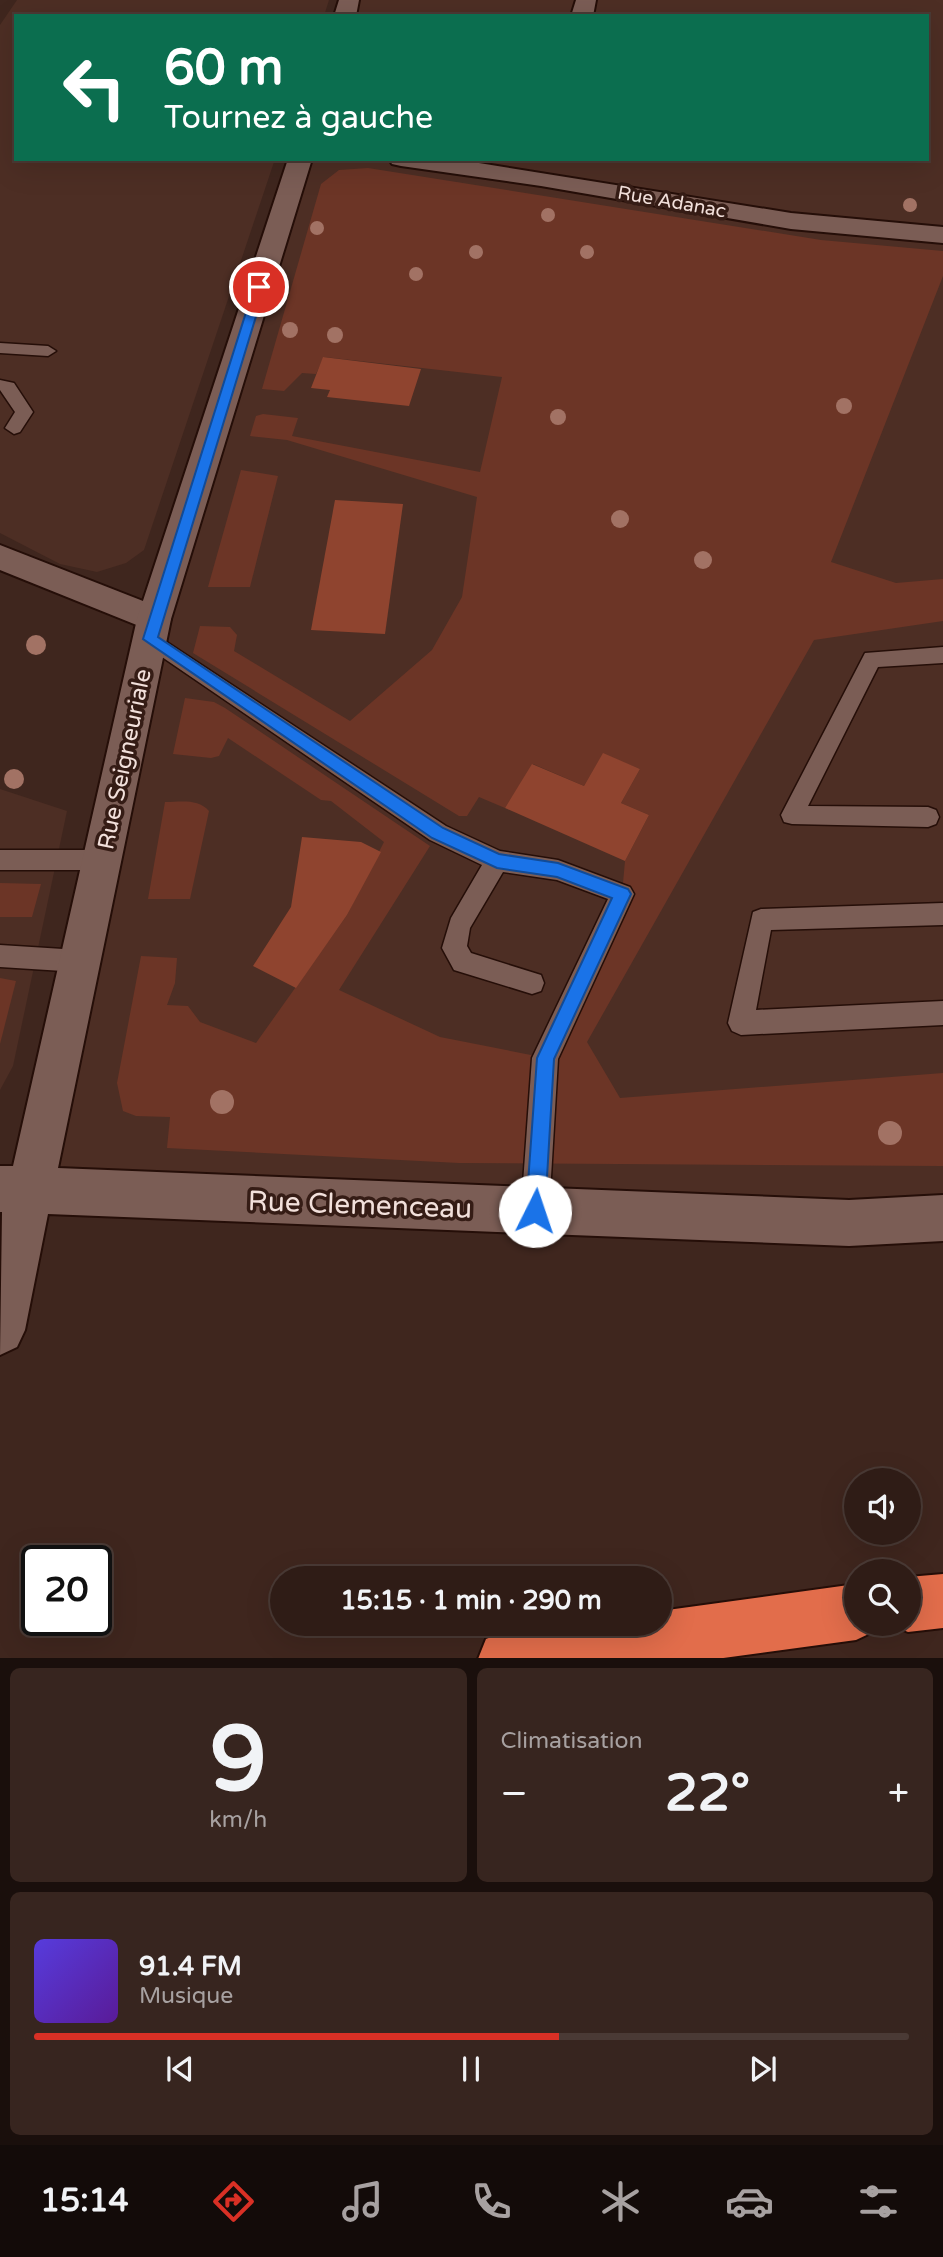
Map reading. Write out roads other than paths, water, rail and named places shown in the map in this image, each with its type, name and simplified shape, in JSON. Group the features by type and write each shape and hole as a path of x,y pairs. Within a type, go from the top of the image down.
{"highway":[{"path":"921,1604 943,1601"},
{"path":"506,1658 844,1614"}],"street":[{"name":"Rue Seigneuriale","path":"0,1329 10,1192 79,961 152,629 299,161"},
{"name":"Rue Adanac","path":"430,161 544,169 791,221 943,235"},
{"path":"0,556 152,629"},
{"name":"Rue Clemenceau","path":"10,1192 849,1223 943,1218"}],"lane":[{"path":"0,348 48,351"},
{"path":"0,386 8,387 24,412 14,428"},
{"path":"152,629 438,833 497,861 558,870 622,894 545,1058 535,1211"},
{"path":"928,817 792,815 872,659 943,655"},
{"path":"0,860 101,860"},
{"path":"497,861 459,926 454,948 463,962 532,983"},
{"path":"943,914 761,920 741,1023 943,1013"},
{"path":"0,956 79,961"}]}
